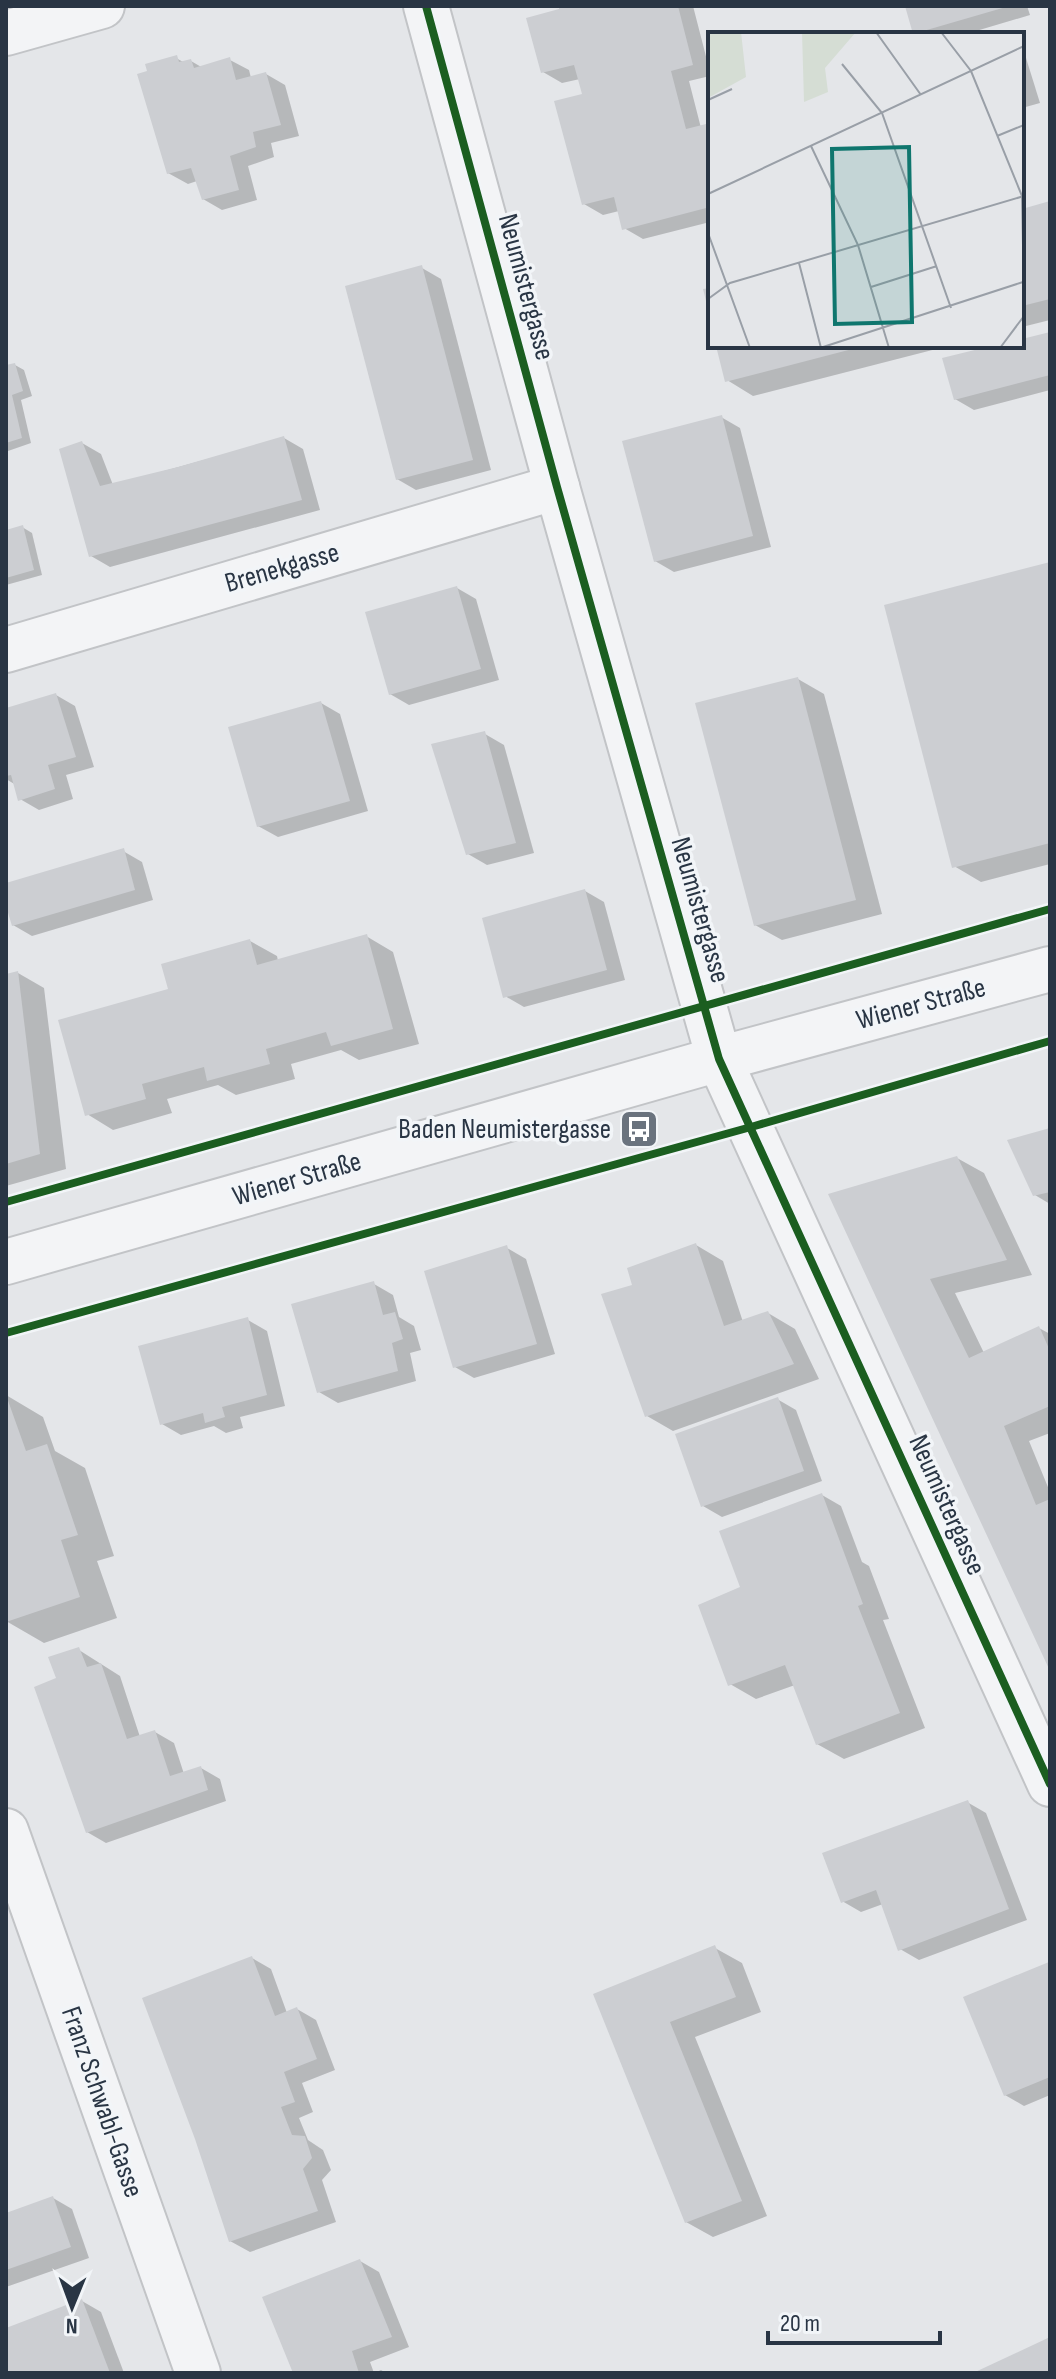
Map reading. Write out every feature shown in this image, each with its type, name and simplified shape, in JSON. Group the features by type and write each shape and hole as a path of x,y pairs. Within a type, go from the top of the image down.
{"street":[{"path":"6,33 102,6"},
{"name":"Neumistergasse","path":"426,6 557,487 719,1059 1050,1784"},
{"name":"Brenekgasse","path":"6,650 557,487"},
{"name":"Wiener Straße","path":"6,1262 719,1059 1050,969"},
{"name":"Franz Schwabl-Gasse","path":"6,1831 198,2373"}],"building":[{"path":"559,6 678,6 693,65 671,71 686,129 708,124 708,208 622,230 614,197 582,205 554,101 582,94 574,65 541,73 526,18 559,9"},
{"path":"905,6 1006,7 920,32 912,32"},
{"path":"177,55 179,62 191,59 194,68 230,57 236,80 266,72 281,125 253,132 256,147 230,156 239,190 202,200 191,168 167,174 137,74 147,71 145,64"},
{"path":"1050,201 1050,299 1024,306 1024,208"},
{"path":"422,265 473,460 396,480 345,286"},
{"path":"708,288 708,309 703,289"},
{"path":"1050,332 1050,375 954,400 942,358 983,348 1024,348 1024,338"},
{"path":"716,348 856,348 725,382"},
{"path":"15,363 23,391 12,395 22,438 6,443 6,365"},
{"path":"722,415 753,536 654,562 622,441"},
{"path":"284,436 302,500 89,557 59,449 82,441 100,486"},
{"path":"23,525 34,570 6,578 6,530"},
{"path":"1050,562 1050,843 952,868 884,605"},
{"path":"457,586 481,669 389,695 365,612"},
{"path":"798,677 856,900 754,926 695,703"},
{"path":"56,693 76,757 48,765 55,789 18,801 11,775 6,776 6,708"},
{"path":"321,701 350,801 257,827 228,727"},
{"path":"485,731 516,843 466,855 431,744"},
{"path":"124,848 135,890 12,926 6,906 6,883"},
{"path":"585,889 607,970 503,998 482,918"},
{"path":"367,934 393,1029 331,1046 326,1032 266,1049 270,1064 207,1081 204,1067 142,1084 146,1099 85,1116 58,1020 168,989 161,964 250,939 257,965"},
{"path":"18,971 40,1154 6,1164 6,974"},
{"path":"1050,1128 1050,1192 1033,1196 1007,1140"},
{"path":"957,1156 1007,1260 930,1279 969,1358 1039,1326 1050,1351 1050,1406 1004,1426 1036,1505 1050,1499 1050,1671 828,1194"},
{"path":"696,1243 724,1326 768,1311 794,1364 645,1417 601,1294 632,1285 627,1268"},
{"path":"507,1245 537,1344 453,1368 424,1271"},
{"path":"374,1281 383,1315 395,1312 403,1339 392,1343 398,1371 317,1393 291,1304"},
{"path":"248,1317 267,1395 222,1407 225,1417 205,1423 203,1413 160,1425 138,1346"},
{"path":"6,1395 26,1451 47,1444 78,1535 61,1540 80,1597 6,1622"},
{"path":"778,1397 804,1471 701,1507 675,1434"},
{"path":"822,1493 863,1604 858,1606 900,1713 816,1745 785,1665 728,1686 698,1605 740,1587 719,1531"},
{"path":"79,1647 87,1667 101,1663 127,1739 155,1730 170,1776 201,1766 208,1790 86,1833 34,1687 56,1678 48,1657"},
{"path":"968,1800 1009,1909 898,1951 876,1890 841,1903 822,1853"},
{"path":"715,1945 736,1997 670,2022 742,2201 685,2223 593,1994"},
{"path":"252,1956 275,2016 297,2007 317,2059 284,2072 295,2102 281,2107 292,2135 305,2136 312,2158 303,2169 318,2211 229,2242 195,2139 142,1998"},
{"path":"1049,1962 1050,2077 1004,2096 963,1997"},
{"path":"53,2196 71,2247 6,2270 6,2213"},
{"path":"360,2259 392,2337 352,2351 359,2373 293,2373 262,2297"},
{"path":"82,2299 110,2373 6,2373 6,2328"},
{"path":"1050,2337 1050,2373 973,2373"}],"cycle path":[{"path":"426,6 557,487 719,1059 1050,1784"},
{"path":"6,1202 1050,909"},
{"path":"6,1333 1050,1041"}],"place":[{"name":"Baden Neumistergasse","path":"639,1129"}]}
